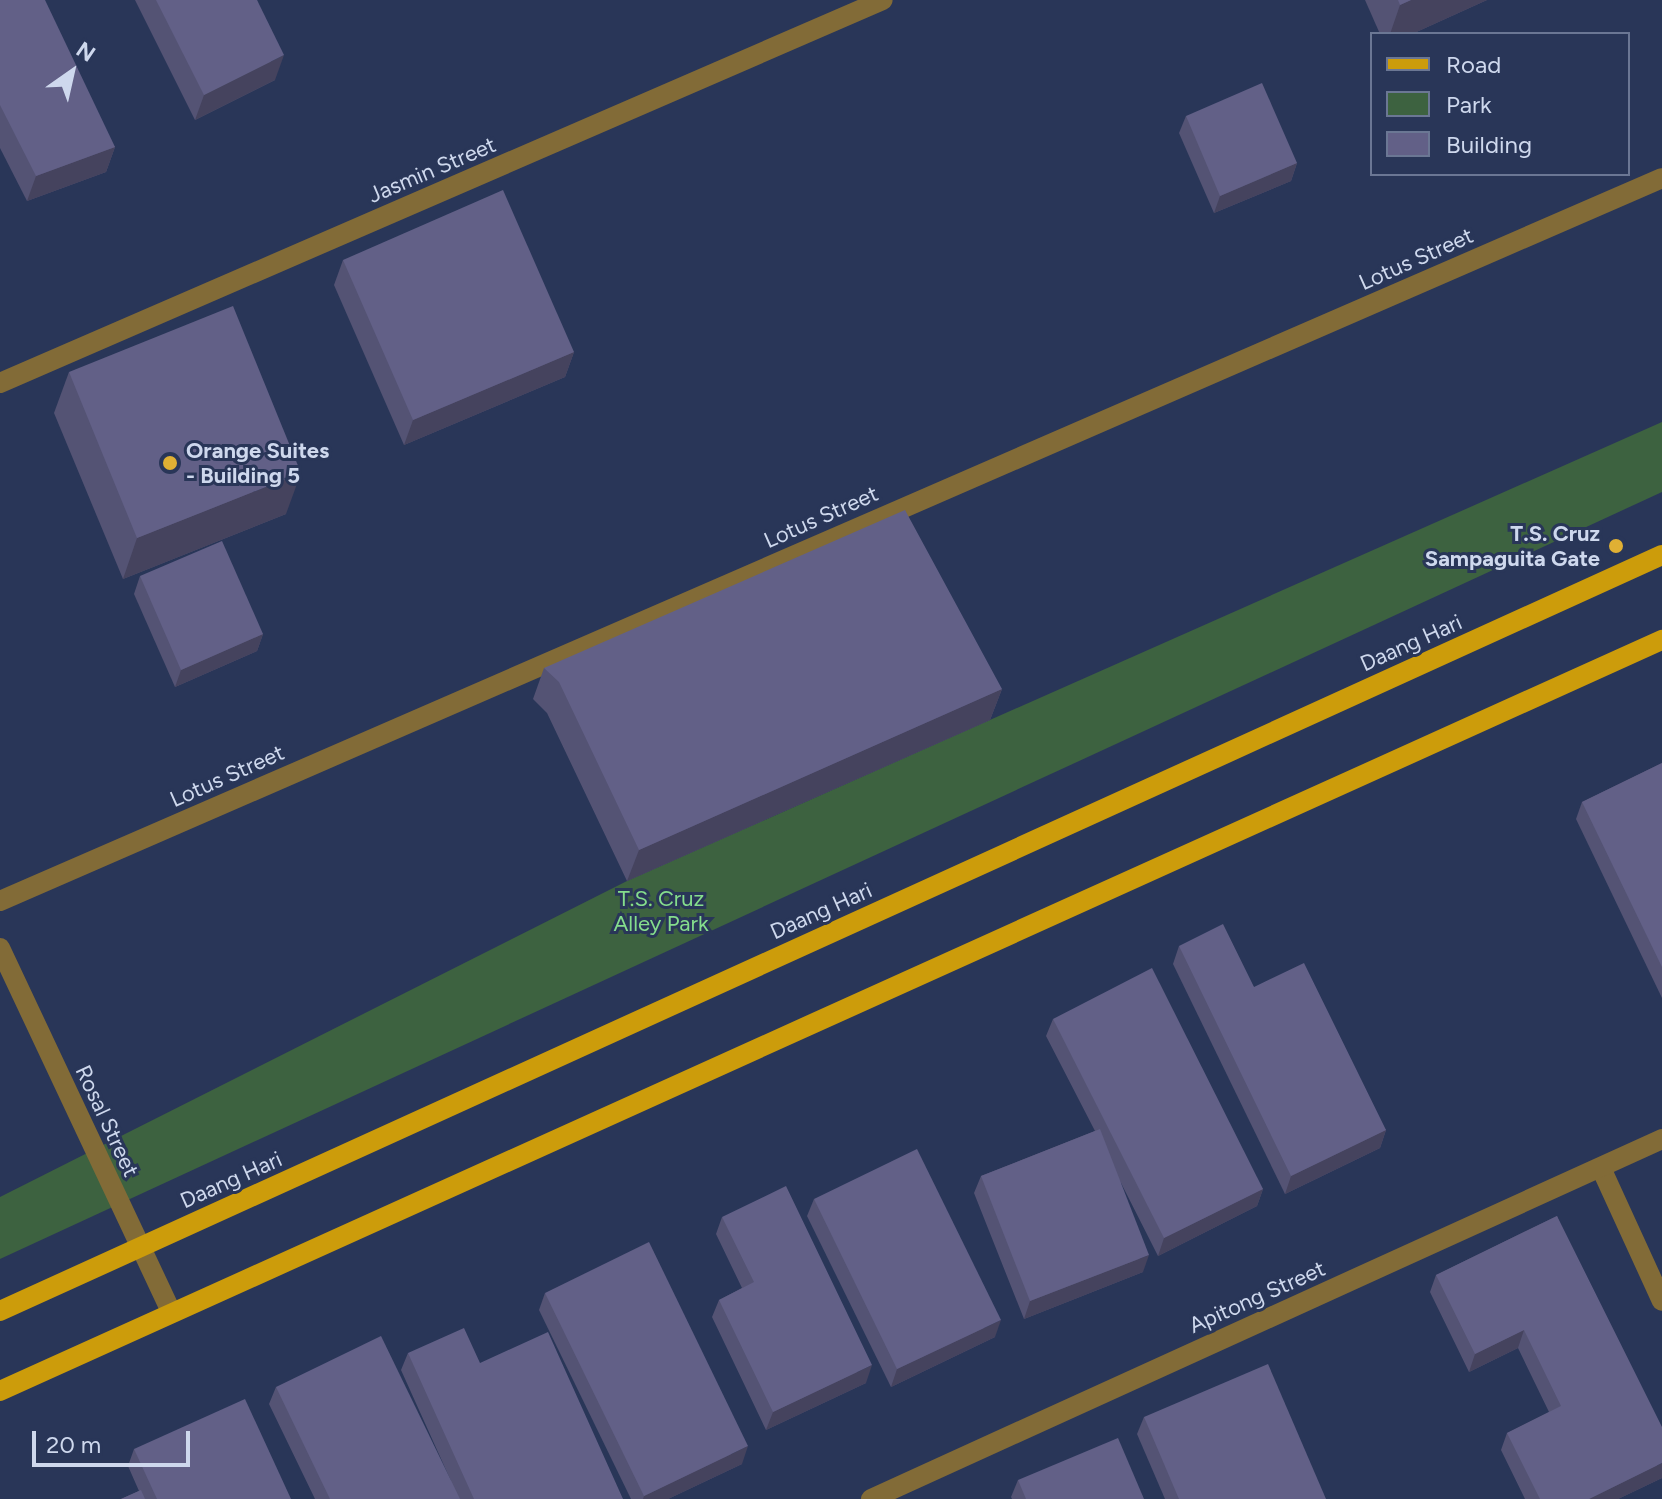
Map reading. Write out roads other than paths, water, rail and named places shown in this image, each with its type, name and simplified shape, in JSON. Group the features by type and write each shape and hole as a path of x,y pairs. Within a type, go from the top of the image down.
{"main road":[{"name":"Daang Hari","path":"0,1311 1662,555"},
{"path":"0,1391 1662,640"}],"street":[{"name":"Jasmin Street","path":"0,383 883,0"},
{"name":"Lotus Street","path":"0,901 1662,178"},
{"name":"Rosal Street","path":"0,948 172,1313"},
{"name":"Apitong Street","path":"871,1499 1662,1139"},
{"path":"1601,1168 1662,1301"}],"place":[{"name":"Orange Suites - Building 5","path":"170,463"},
{"name":"T.S. Cruz Sampaguita Gate","path":"1616,546"}],"park label":[{"name":"T.S. Cruz Alley Park","path":"661,910"}]}
